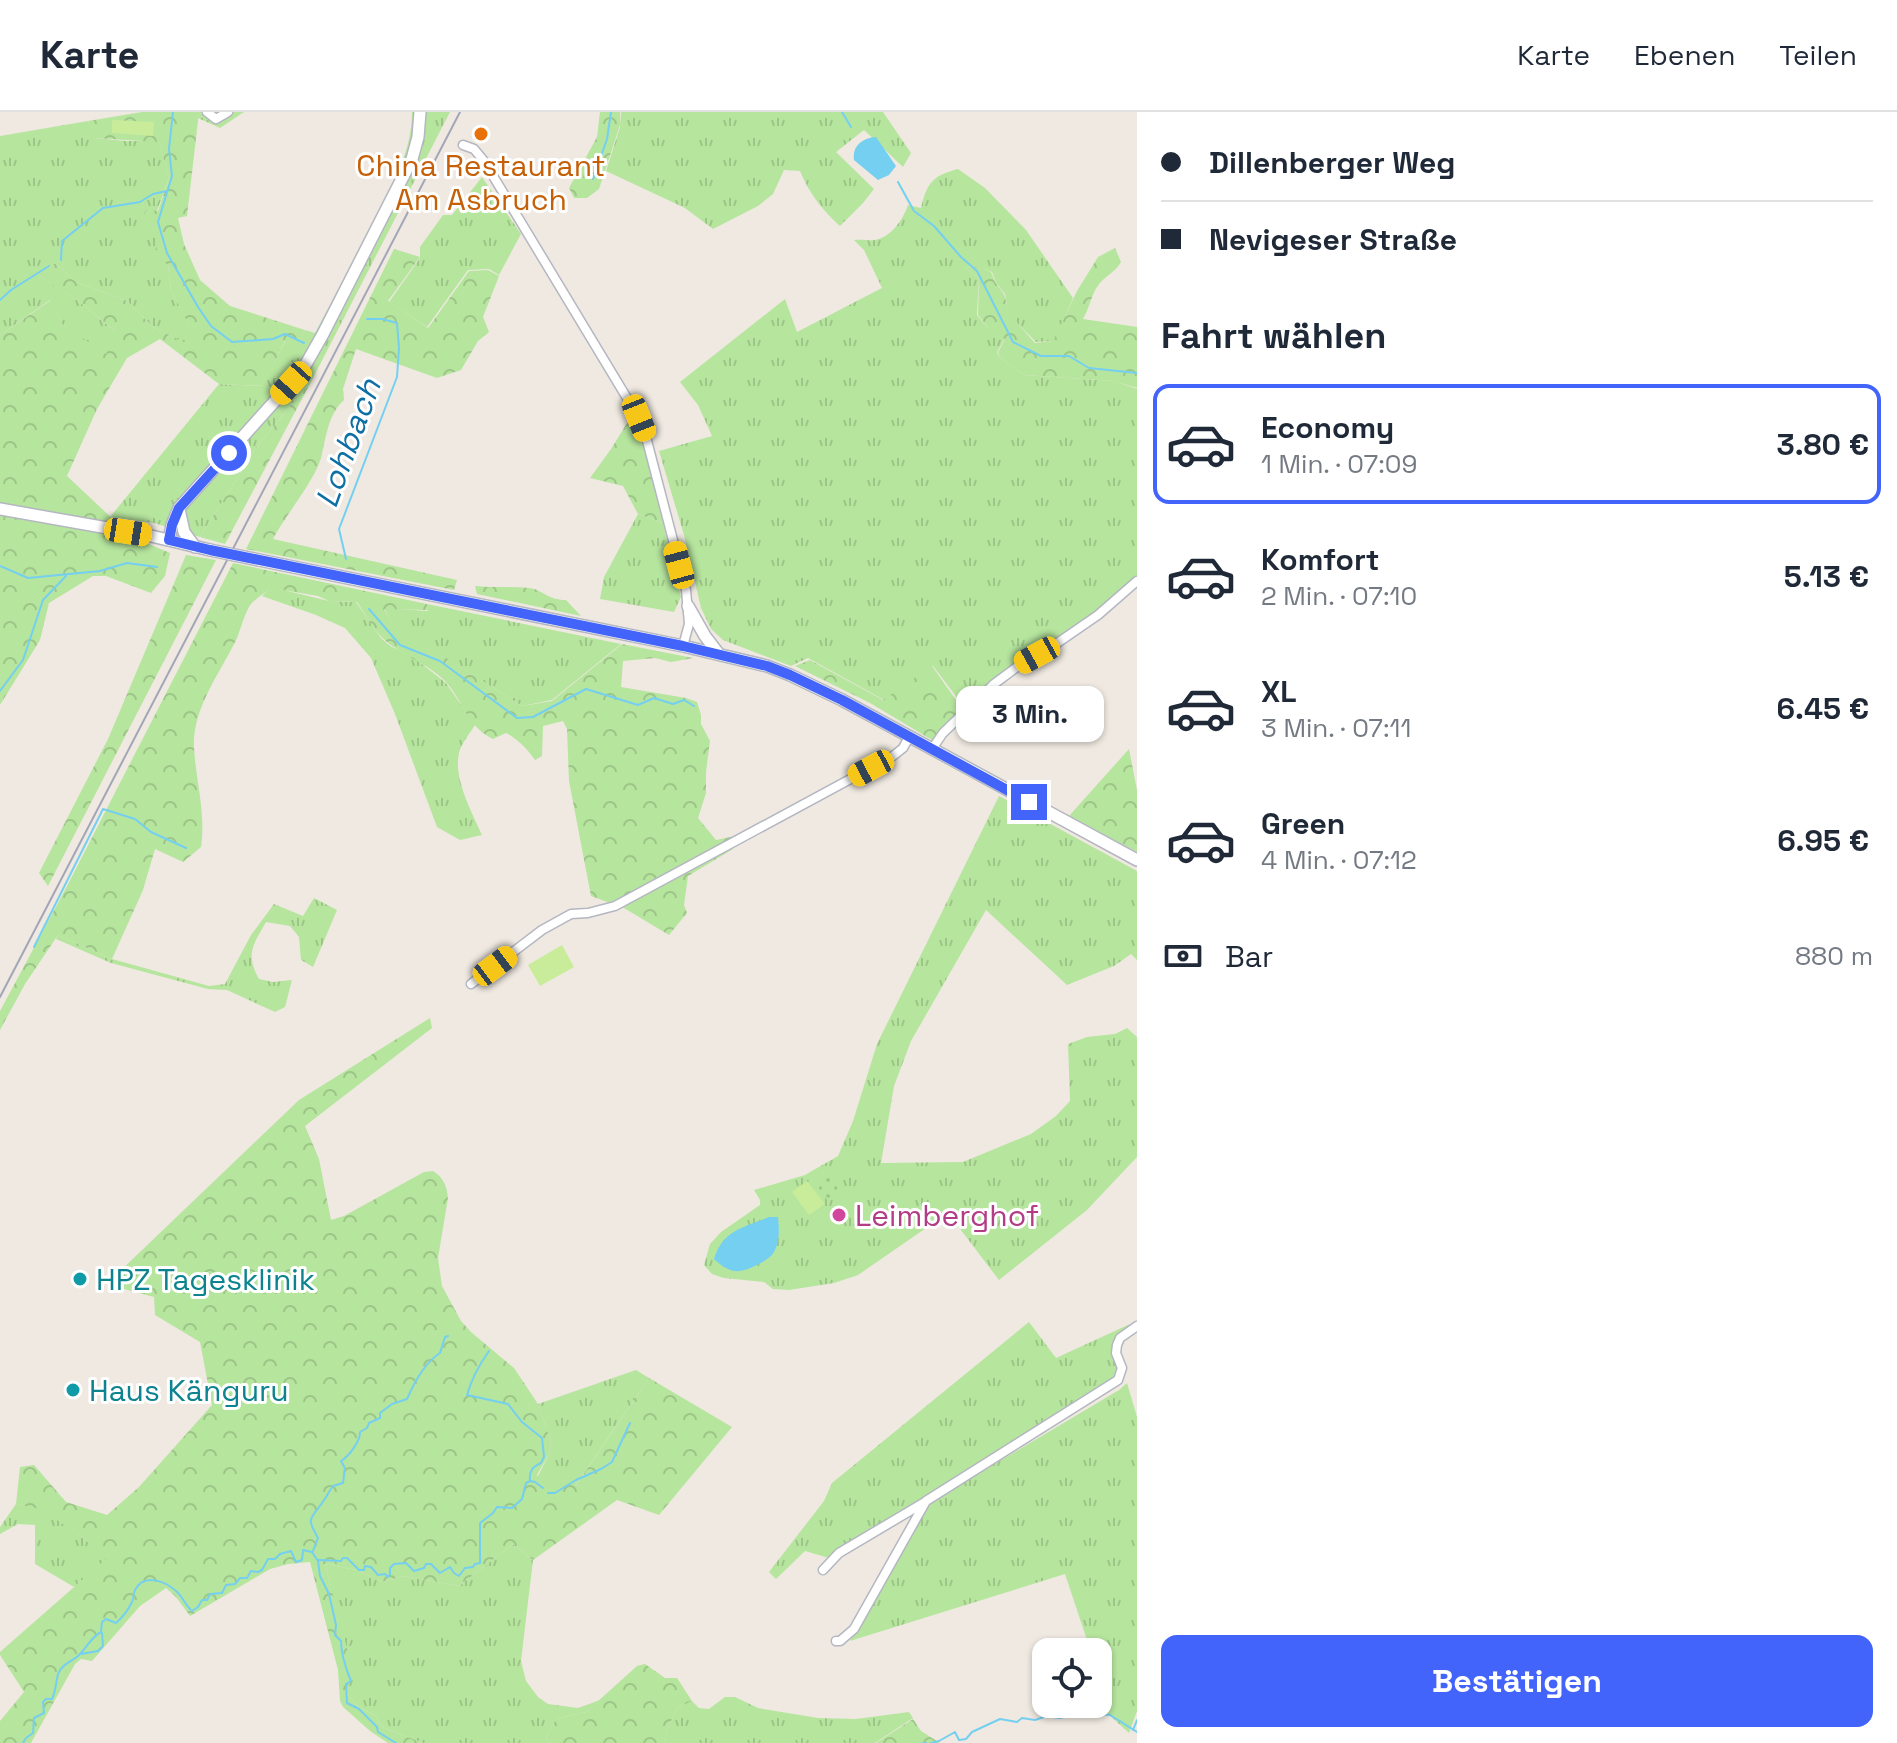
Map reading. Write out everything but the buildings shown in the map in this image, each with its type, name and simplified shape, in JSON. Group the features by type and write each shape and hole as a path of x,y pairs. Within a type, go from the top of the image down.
{"main road":[{"path":"169,540 179,508 306,364 408,167 418,137 420,112"},
{"path":"179,508 184,532 195,547"},
{"path":"0,509 169,540 718,653 767,666 932,749 1137,860"},
{"path":"688,606 718,653"}],"street":[{"path":"207,112 216,119 228,112"},
{"path":"463,145 474,149 484,161 639,418 686,590 689,624 683,646"},
{"path":"932,749 943,733 994,684 1098,615 1137,581"},
{"path":"471,984 542,930 571,914 615,906 893,756 903,748 909,737"},
{"path":"823,1570 839,1553 1118,1380 1122,1368 1116,1353 1117,1345 1120,1338 1137,1326"},
{"path":"836,1641 854,1629 926,1501"}],"green space":[{"path":"142,112 199,112 187,216 178,218 184,244 200,280 230,306 305,330 300,341 285,341 263,386 219,384 160,339 127,358 97,409 67,476 132,537 170,553 165,576 151,593 106,576 93,576 49,603 40,640 0,705 0,335 51,300 62,324 106,354 115,331 77,300 40,277 55,263 76,282 127,301 153,327 202,351 171,290 168,265 154,254 159,239 137,229 146,210 158,211 169,178 159,142 93,138 88,121"},
{"path":"199,112 244,112 220,128 198,118"},
{"path":"412,112 450,112 313,378 256,448 200,537 154,523 110,517 219,384 262,386 286,340 300,341 305,330 315,333 397,175 408,144"},
{"path":"600,112 620,112 620,125 599,189 587,198 574,198 569,188 597,137"},
{"path":"621,112 883,112 911,153 903,167 864,130 836,152 874,189 840,226 817,201 800,171 784,170 773,194 758,206 713,229 685,208 606,171 620,127"},
{"path":"112,120 154,122 153,136 112,133"},
{"path":"88,121 94,138 159,141 169,178 157,211 159,239 168,265 171,290 203,352 153,327 127,301 76,282 55,263 41,277 77,300 116,332 106,355 62,324 50,300 0,335 0,136"},
{"path":"958,169 985,188 1026,230 1073,298 1054,341 1036,342 1009,315 1005,294 992,272 978,267 965,268 979,278 977,315 987,327 1005,338 997,352 1000,358 1025,375 1114,381 1137,389 1137,577 1092,616 1008,669 964,707 933,666 884,700 808,658 791,666 723,640 711,629 701,608 684,535 659,451 712,436 698,405 680,382 785,299 797,332 882,288 864,250 854,240 875,240 887,235 900,221 908,205 921,208 926,192 936,178"},
{"path":"482,177 521,234 499,275 489,269 468,270 427,327 389,302 420,258 420,247 443,215 452,215"},
{"path":"1115,248 1121,262 1097,287 1083,319 1137,327 1137,388 1113,381 1025,375 1000,358 998,352 1005,339 988,328 978,315 979,278 965,268 979,267 991,272 1004,294 1010,315 1035,343 1053,341 1077,291 1098,257"},
{"path":"394,249 420,257 388,301 428,328 469,271 488,270 499,276 483,317 489,332 478,341 461,370 437,378 356,349 343,389 344,400 331,419 318,467 273,539 457,580 454,590 246,549"},
{"path":"313,378 225,544 200,537 256,448"},
{"path":"632,415 641,436 663,523 638,514 623,486 590,478"},
{"path":"638,514 663,523 681,597 674,612 600,599 604,577"},
{"path":"186,555 216,560 48,886 39,873 108,739"},
{"path":"233,563 427,604 428,610 384,609 398,634 448,659 522,706 552,701 622,644 693,658 671,662 655,658 623,661 621,687 697,702 701,724 710,741 706,793 698,818 716,840 735,836 733,849 688,876 684,905 687,913 669,935 624,908 591,896 569,781 567,729 563,721 543,726 542,756 535,760 510,735 506,733 493,739 477,728 445,681 387,642 357,602 329,601 318,596 271,588 249,607 198,719 194,748 202,810 201,847 183,862 155,849 143,890 112,959 58,935 25,984 0,1030 0,1011"},
{"path":"475,586 534,589 566,600 581,616 477,594"},
{"path":"271,587 329,601 356,602 381,638 413,657 446,683 475,725 462,746 458,763 464,795 482,835 460,840 437,827 371,658 345,628 262,596"},
{"path":"427,604 621,644 552,700 522,706 449,660 397,634 384,608 428,611"},
{"path":"810,660 883,700 932,666 963,710 932,740 870,703 795,666"},
{"path":"1129,749 1137,790 1137,852 1069,816"},
{"path":"999,796 1137,871 1137,960 1131,954 1114,966 1067,985 986,910 911,1041 894,1086 881,1163 963,1162 1031,1134 1056,1116 1070,1101 1068,1044 1087,1037 1115,1034 1127,1028 1137,1037 1137,1157 1087,1210 999,1280 951,1217 947,1216 858,1275 834,1283 789,1290 773,1289 764,1282 712,1274 704,1265 710,1244 721,1232 760,1205 754,1190 805,1175 838,1156 853,1121 877,1044"},
{"path":"314,898 337,910 313,967 301,960 299,937 290,926 266,922 254,944 252,963 259,979 273,982 292,980 285,1007 275,1012 227,990 208,989 111,963 56,939 58,935 112,959 209,986 225,984 251,935 274,904 303,916"},
{"path":"562,945 574,967 540,986 528,965"},
{"path":"430,1018 432,1028 305,1126 319,1159 331,1220 344,1216 424,1172 433,1171 442,1179 448,1198 438,1258 442,1286 461,1321 514,1368 538,1404 551,1441 550,1452 537,1475 539,1478 576,1485 649,1378 732,1427 659,1515 617,1500 533,1560 513,1544 459,1586 404,1576 382,1582 357,1570 325,1564 348,1652 348,1695 359,1707 376,1716 382,1727 423,1743 388,1743 343,1707 338,1670 310,1562 270,1569 190,1616 166,1588 140,1606 92,1661 81,1659 75,1664 31,1743 0,1743 0,1721 24,1692 0,1652 106,1559 80,1535 40,1509 16,1504 20,1467 34,1465 66,1502 107,1515 139,1487 212,1405 200,1342 155,1315 154,1297 124,1289 116,1275 299,1100"},
{"path":"830,1169 838,1181 836,1194 827,1200 819,1189 822,1175"},
{"path":"807,1181 825,1204 809,1215 792,1192"},
{"path":"1029,1322 1056,1358 1130,1324 1112,1342 1119,1366 1114,1382 837,1550 829,1558 805,1551 776,1579 769,1572 824,1501 832,1483"},
{"path":"636,1370 649,1378 575,1486 537,1478 550,1452 551,1441 538,1404"},
{"path":"1127,1383 1137,1417 1137,1711 1129,1733 1112,1718 1112,1638 1086,1638 1065,1574 850,1641 929,1503"},
{"path":"16,1504 40,1508 80,1535 107,1559 74,1587 35,1564 35,1525 18,1524 0,1534 0,1527"},
{"path":"513,1544 533,1560 521,1661 526,1681 548,1704 578,1708 600,1700 586,1712 556,1719 546,1737 549,1743 423,1743 382,1727 376,1716 359,1707 348,1695 347,1652 325,1564 357,1570 382,1582 404,1576 459,1586"},
{"path":"645,1664 665,1678 677,1678 692,1701 677,1708 665,1743 549,1743 546,1737 556,1719 586,1712 637,1666"},
{"path":"725,1697 735,1697 758,1708 818,1718 856,1719 909,1712 913,1718 875,1743 665,1743 677,1708 692,1701 699,1708 709,1709"},
{"path":"913,1719 921,1731 940,1743 876,1743"}],"water":[{"path":"876,137 896,166 889,175 878,180 854,160 859,144"},
{"path":"769,1217 778,1217 779,1230 777,1246 769,1258 742,1271 726,1268 714,1259 729,1236"}],"waterway":[{"name":"Lohbach","path":"173,112 169,149 172,176 158,222 167,253 211,326 232,342 273,339 285,334 304,343"},
{"path":"593,179 607,139 611,112"},
{"path":"842,112 851,127"},
{"path":"898,182 914,211 934,226 977,271 1013,342 1041,356 1069,356 1089,368 1137,373"},
{"path":"61,260 62,241 103,208 140,202 153,194 167,191"},
{"path":"0,300 49,266"},
{"name":"Lohbach","path":"346,559 339,529 397,377 397,323 367,319"},
{"path":"0,566 28,578 100,571 127,563 157,567"},
{"path":"0,691 23,660 43,600 66,576"},
{"name":"Lohbach","path":"369,609 400,645 440,661 517,718 533,717 586,689 638,705 654,698 673,704 684,700 694,706"},
{"path":"34,947 103,809 135,819 151,832 186,848"},
{"path":"313,1551 318,1538 311,1519 333,1486 343,1483 345,1468 341,1461 354,1448 360,1432 369,1423 380,1418 380,1413 392,1404 407,1399 420,1374 440,1353 448,1336"},
{"path":"319,1560 341,1561 347,1558 359,1570 364,1570 365,1566 371,1567 378,1575 388,1577 394,1564 406,1563 414,1571 431,1564 440,1573 450,1567 459,1576 465,1568 480,1563 480,1523 497,1507 512,1508 522,1499 532,1470 544,1457 542,1438 522,1422 508,1404 467,1395 489,1351"},
{"path":"548,1493 555,1493 612,1462 630,1423"},
{"path":"530,1481 543,1488"},
{"path":"23,1743 33,1733 34,1718 44,1713 43,1702 52,1699 58,1674 64,1665 78,1656 101,1632 102,1622 106,1619 116,1623 120,1619 133,1601 139,1585 149,1580 166,1584 178,1593 192,1611 210,1594 222,1593 226,1585 247,1578 251,1571 262,1570 268,1559 291,1551 296,1562 302,1560 303,1550 312,1552 318,1561 320,1576 329,1594 336,1625 335,1635 341,1641 351,1681 346,1684 347,1703 359,1709 377,1727 378,1732 396,1743"},
{"path":"81,1654 98,1651 103,1646 102,1633"},
{"path":"931,1743 955,1732 959,1740 966,1739 972,1732 1000,1719 1017,1722 1022,1718 1060,1718 1078,1713 1110,1715 1137,1732"},
{"path":"1133,1730 1137,1720"}],"railway":[{"path":"0,997 460,112"}],"place":[{"name":"China Restaurant Am Asbruch","path":"481,134"},
{"name":"Leimberghof","path":"839,1215"},
{"name":"HPZ Tagesklinik","path":"80,1279"},
{"name":"Haus Känguru","path":"73,1390"}],"route":[{"path":"229,453 179,508 169,540 718,653 767,666 842,700 1029,802"}]}
